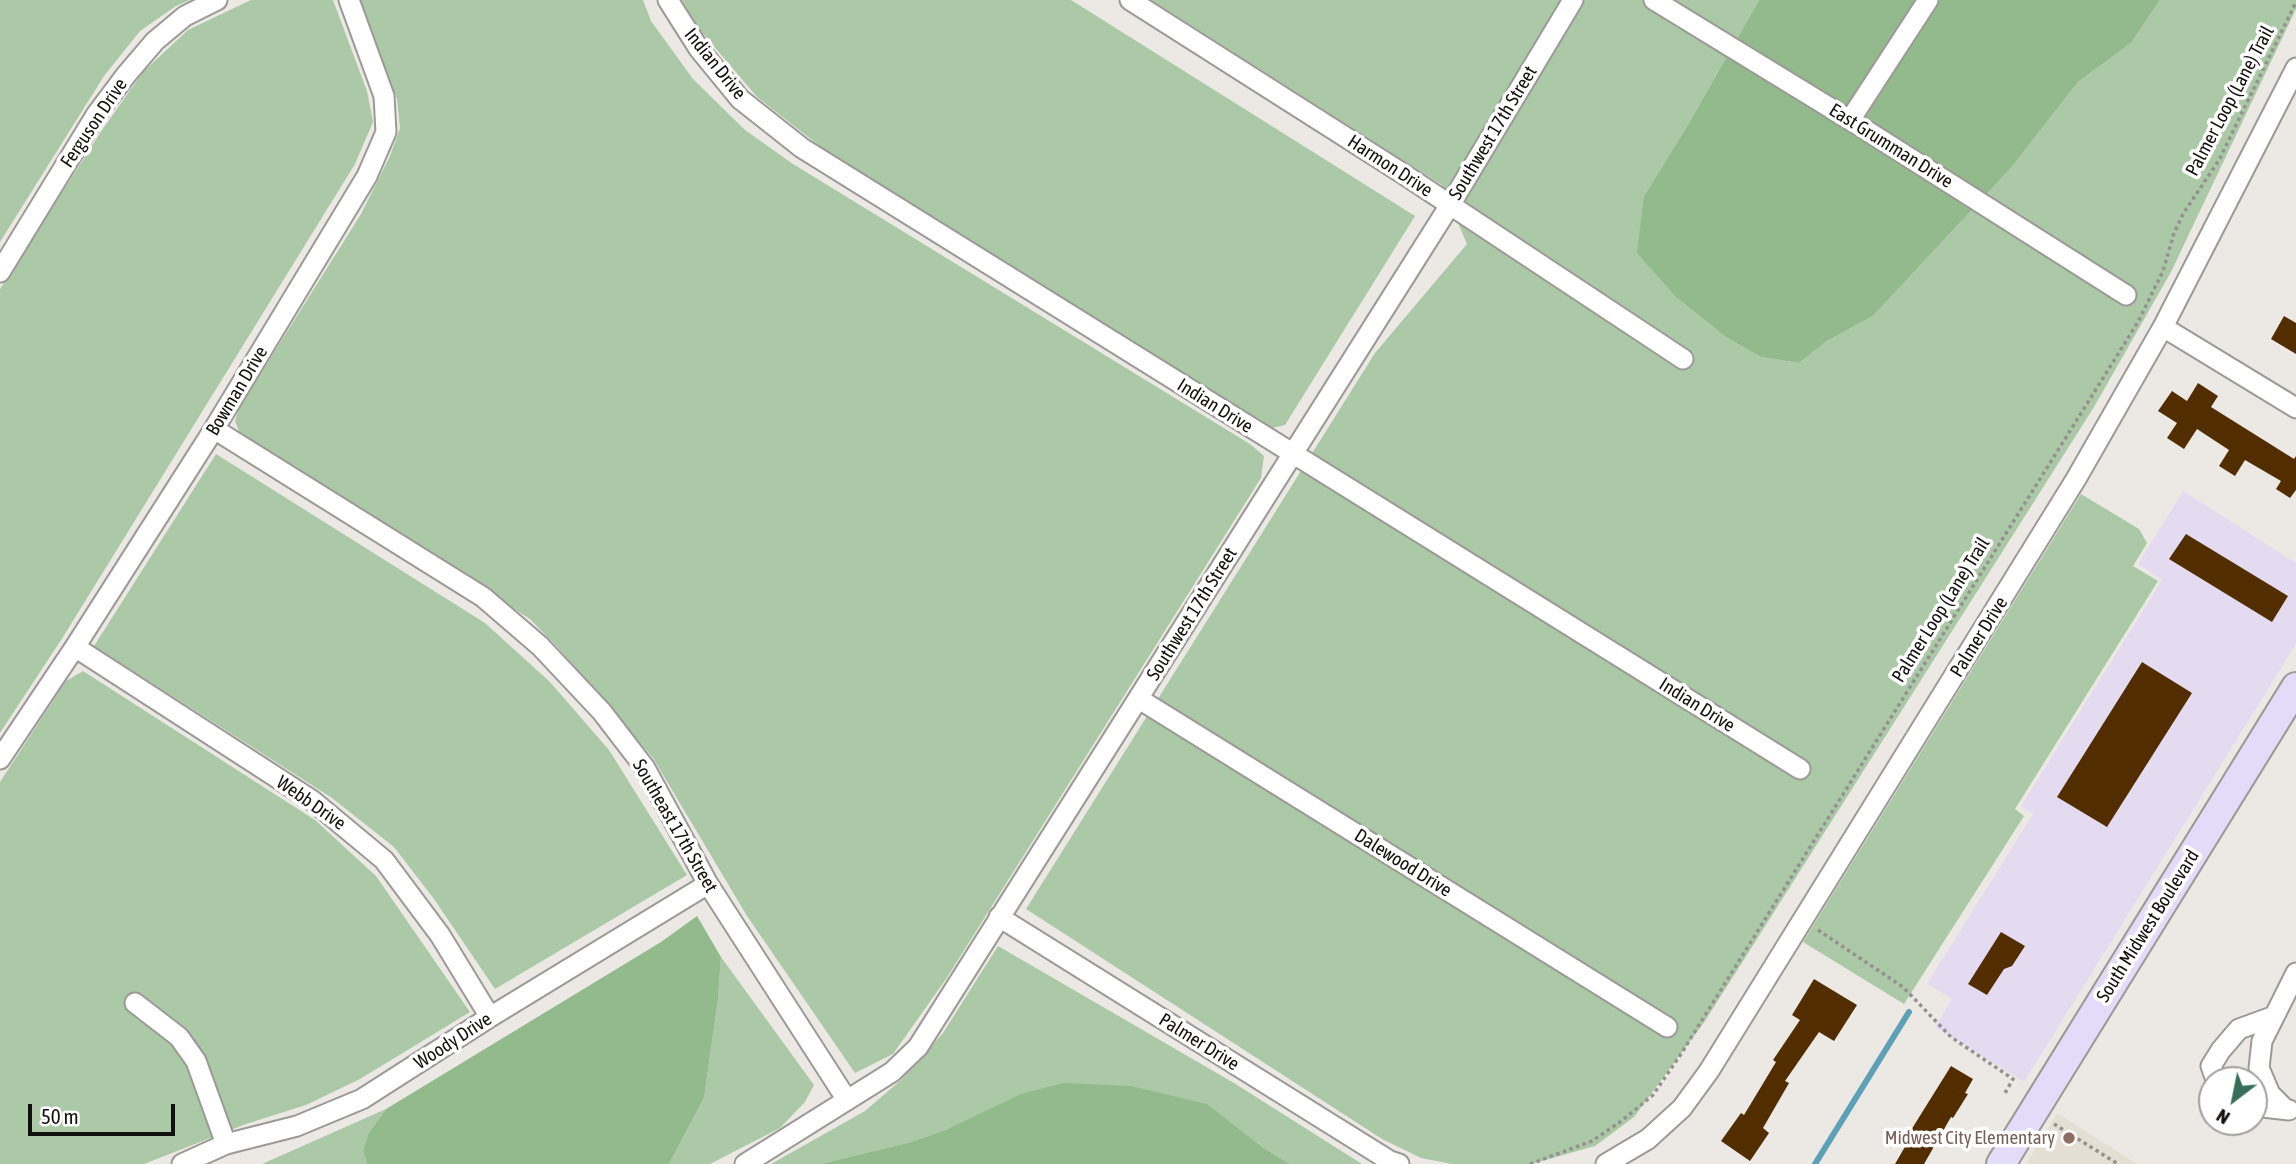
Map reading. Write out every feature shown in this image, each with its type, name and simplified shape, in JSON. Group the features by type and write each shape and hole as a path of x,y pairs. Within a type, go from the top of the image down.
{"main road":[{"name":"South Midwest Boulevard","path":"2001,1164 2296,687"}],"street":[{"name":"Ferguson Drive","path":"0,272 96,115 126,75 155,41 185,16 217,0"},
{"name":"Bowman Drive","path":"0,760 75,648 214,429 367,176 386,132 384,96 349,0"},
{"name":"Indian Drive","path":"668,0 699,49 740,99 802,148 1800,769"},
{"name":"Harmon Drive","path":"1130,0 1450,205 1683,359"},
{"name":"Southwest 17th Street","path":"745,1164 892,1072 918,1047 1450,205 1573,0"},
{"name":"East Grumman Drive","path":"1654,0 1850,120 2126,295"},
{"path":"1850,120 1928,0"},
{"name":"Palmer Drive","path":"1606,1164 1648,1139 1674,1116 1709,1071 2076,479 2163,327 2296,68"},
{"path":"2163,327 2296,408"},
{"name":"Southeast 17th Street","path":"214,429 483,597 540,646 602,712 645,768 708,884 847,1100"},
{"name":"Webb Drive","path":"75,648 313,801 376,852 440,935 490,1017"},
{"name":"Dalewood Drive","path":"1139,699 1667,1027"},
{"name":"Woody Drive","path":"182,1164 226,1144 297,1126 362,1099 708,884"},
{"name":"Palmer Drive","path":"999,917 1390,1161 1399,1164"},
{"path":"2290,1111 2270,1094 2259,1068 2262,1041 2296,973"},
{"path":"135,1003 179,1037 197,1061 226,1144"},
{"path":"2211,1066 2239,1029 2272,1017"},
{"path":"2268,1108 2290,1111"}],"path":[{"name":"Palmer Loop (Lane) Trail","path":"1530,1164 1592,1141 1620,1122 1653,1095 1679,1057 2138,322 2163,271 2174,233 2183,214 2219,160 2296,2"},
{"path":"1818,930 1903,987 1951,1037 2013,1079 2005,1093"},
{"path":"2054,1124 2118,1164"}],"shaded area":[{"path":"2183,491 2296,563 2296,644 2024,1082 1935,1027 1952,999 1927,984 2033,814 2021,806 2162,580 2138,564"},
{"name":"Midwest City Elementary","path":"2057,1113 2137,1164 2026,1164"}],"green space":[{"path":"0,0 190,0 176,6 140,31 104,76 0,242"},
{"path":"251,0 333,0 367,91 373,122 355,164 63,637 0,733 0,289 102,130 143,72 188,30"},
{"path":"359,0 643,0 651,21 693,79 745,130 793,164 1250,444 1264,456 1261,478 946,979 893,1054 855,1073 747,916 653,758 559,649 530,619 241,436 235,421 239,408 361,214 390,156 400,128 397,99"},
{"path":"682,0 1071,0 1415,216 1285,425 1268,429 1196,381 826,151 757,97 695,24"},
{"path":"1151,0 1759,0 1644,196 1678,299 1727,338 1761,357 1799,363 1827,341 1873,316 2011,168 2078,82 2131,43 2160,0 2296,0 2296,9 2171,272 2094,407 1705,1021 1634,1117 1595,1146 1531,1164 1452,1164 1421,1158 1382,1139 1026,909 1375,353 1467,244 1442,185"},
{"path":"1759,0 2160,0 2131,43 2078,82 2011,168 1873,316 1827,341 1799,363 1761,357 1727,338 1678,299 1637,253 1644,196"},
{"path":"216,454 485,623 550,682 609,750 687,875 495,989 434,899 394,847 332,798 94,646"},
{"path":"2081,494 2139,529 2147,543 2133,566 2158,581 2015,809 2024,816 1904,1004 1803,942"},
{"path":"83,671 315,820 376,876 470,1012 360,1079 306,1105 246,1124 144,1164 0,1164 0,782 66,681"},
{"path":"697,916 721,957 718,999 704,1098 669,1164 367,1164 363,1151 368,1134 386,1109 661,942"},
{"path":"998,946 1234,1083 1362,1164 1290,1164 1262,1147 948,1129 911,1142 820,1164 771,1164 865,1111 901,1080 943,1033"},
{"path":"721,957 814,1085 805,1102 780,1128 710,1164 669,1164 704,1098"},
{"path":"1063,1083 1131,1086 1207,1104 1262,1147 1290,1164 820,1164 911,1142 948,1129 1021,1094"},
{"path":"386,1109 368,1134 363,1151 367,1164 262,1164"}],"building":[{"path":"2284,316 2296,323 2296,354 2271,339"},
{"path":"2198,383 2218,396 2211,407 2294,459 2296,456 2296,490 2290,498 2276,489 2281,481 2245,460 2235,476 2219,466 2229,450 2197,429 2184,449 2167,438 2177,423 2158,411 2172,391 2187,401"},
{"path":"2186,534 2288,596 2272,622 2169,559"},
{"path":"2142,662 2192,693 2107,827 2057,797"},
{"path":"2001,932 2025,946 2012,966 2004,969 1987,995 1968,984"},
{"path":"1814,979 1857,1005 1834,1041 1819,1032 1785,1081 1789,1083 1763,1128 1769,1133 1750,1161 1721,1141 1741,1113 1744,1115 1776,1062 1773,1060 1800,1020 1792,1015"},
{"path":"1951,1066 1973,1079 1965,1093 1968,1094 1953,1118 1951,1117 1924,1164 1895,1164 1906,1145 1903,1143"}],"waterway":[{"path":"1815,1164 1909,1012"}],"place":[{"name":"Midwest City Elementary","path":"2069,1138"}]}
